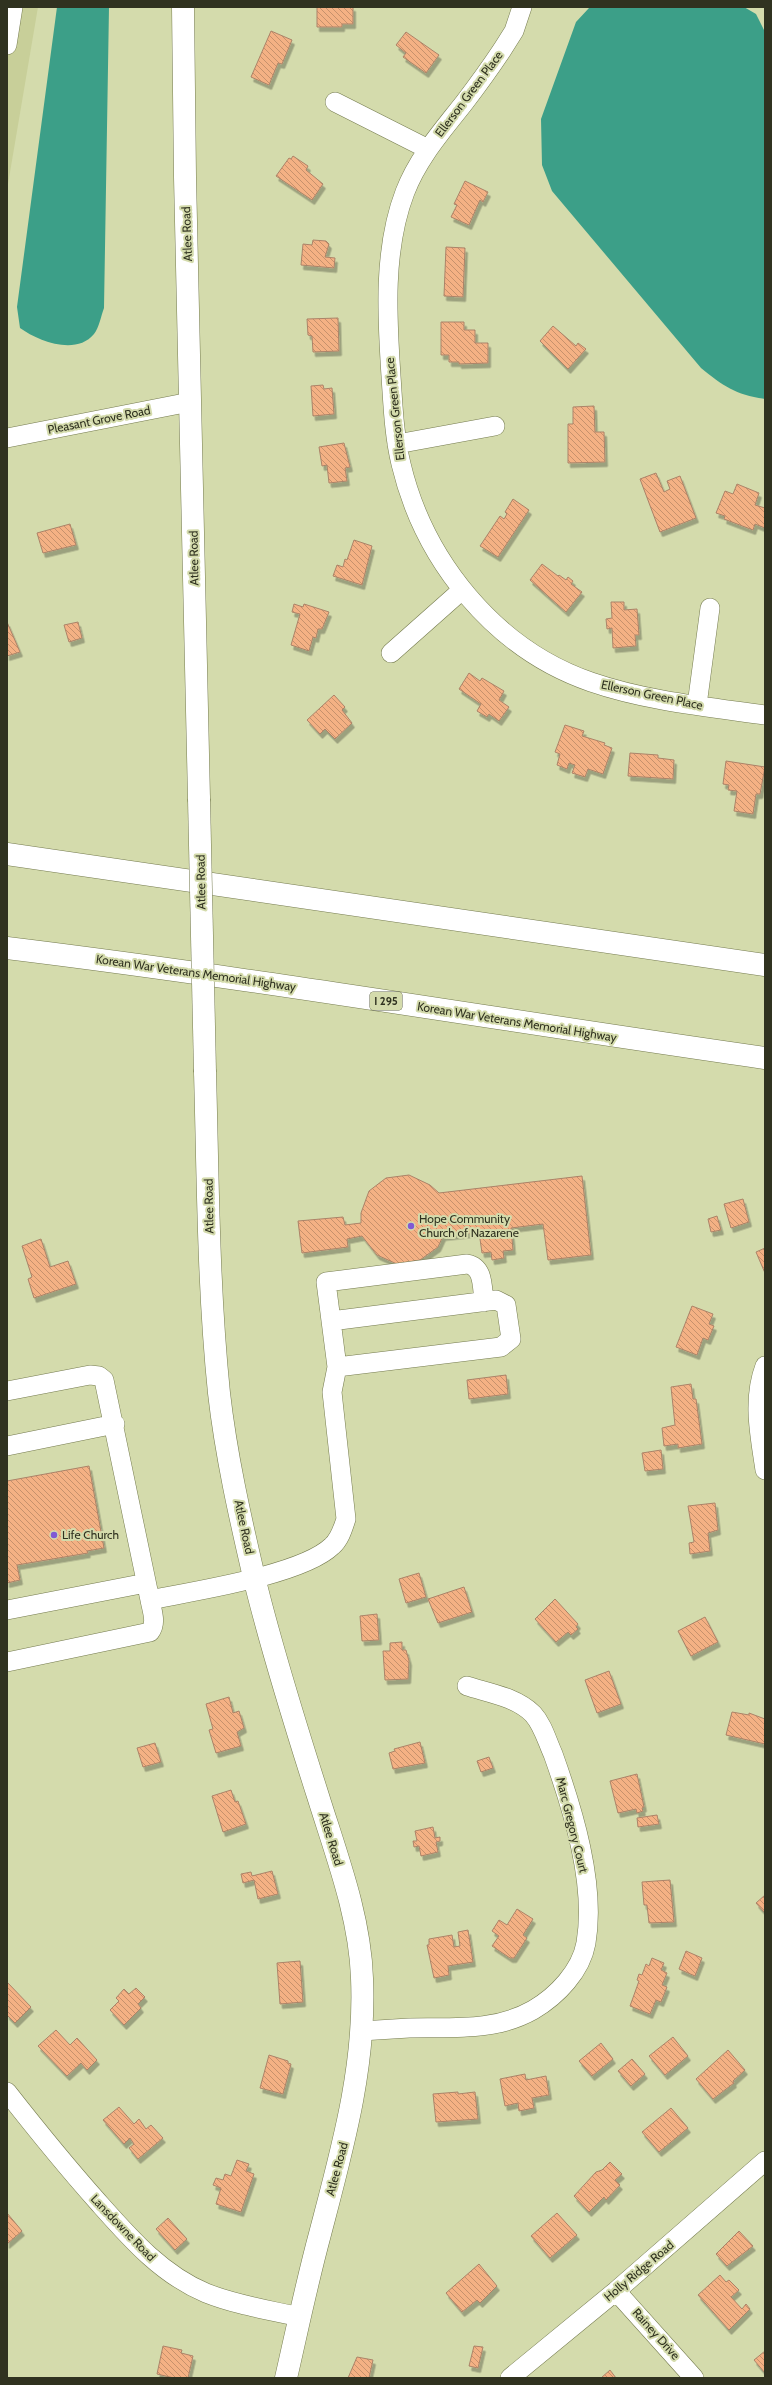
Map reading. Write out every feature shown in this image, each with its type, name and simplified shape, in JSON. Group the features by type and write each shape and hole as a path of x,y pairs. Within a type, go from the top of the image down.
{"main road":[{"name":"Atlee Road","path":"183,7 190,402 209,1232 214,1333 219,1388 230,1466 254,1578 290,1708 332,1841 355,1924 362,1980 359,2064 347,2129 286,2378"},
{"path":"7,854 765,965"},
{"name":"Korean War Veterans Memorial Highway","path":"7,948 267,982 554,1028 765,1058"}],"street":[{"path":"7,45 13,7"},
{"name":"Ellerson Green Place","path":"522,7 514,31 502,50 428,149 406,191 399,211 392,254 388,336 397,444 412,501 428,539 462,590 502,631 529,651 559,668 590,682 623,692 765,715"},
{"path":"335,102 428,149"},
{"name":"Pleasant Grove Road","path":"7,438 190,402"},
{"path":"397,444 495,426"},
{"path":"391,653 462,590"},
{"path":"697,705 710,608"},
{"path":"7,1610 254,1578 305,1562 333,1545 341,1533 346,1519 332,1392 337,1367 326,1282 467,1264 474,1266 479,1271 484,1302"},
{"path":"331,1321 496,1300 506,1304 511,1339 501,1347 337,1367"},
{"path":"765,1366 760,1378 757,1409 765,1470"},
{"path":"7,1390 90,1375 99,1376 104,1380 107,1386 115,1424 154,1621 154,1628 150,1632 7,1662"},
{"path":"7,1446 115,1424"},
{"name":"Marc Gregory Court","path":"361,2031 410,2028 453,2029 486,2026 512,2020 534,2009 554,1995 570,1978 580,1962 586,1943 588,1911 586,1879 567,1799 542,1727 524,1707 508,1699 467,1686"},
{"name":"Lansdowne Road","path":"7,2092 86,2189 151,2259 179,2279 206,2293 228,2301 300,2317"},
{"name":"Holly Ridge Road","path":"510,2378 616,2291 765,2161"},
{"name":"Rainey Drive","path":"616,2291 694,2378"}],"shaded area":[{"path":"7,7 38,7 7,190"}],"water":[{"path":"57,7 109,7 104,308 99,325 94,334 86,341 67,345 57,344 37,338 20,328 17,307"},
{"path":"744,7 756,14 765,32 765,399 746,395 730,389 701,368 552,191 542,165 541,119 576,22 589,8"}],"building":[{"path":"317,7 353,7 353,24 342,24 342,27 317,27"},
{"path":"271,31 292,40 282,64 278,63 269,85 251,77"},
{"path":"406,32 439,55 426,73 403,57 406,53 396,45"},
{"path":"293,156 308,166 306,170 323,184 312,200 276,176 289,158 291,159"},
{"path":"465,181 488,192 483,202 480,200 469,225 451,217 457,205 454,204"},
{"path":"313,240 326,241 329,244 325,257 335,258 334,268 301,265 303,244 312,245"},
{"path":"446,247 465,248 463,297 444,296"},
{"path":"338,318 339,351 313,352 312,336 308,335 307,319"},
{"path":"441,322 464,322 464,330 475,330 475,343 488,343 488,363 459,364 459,362 449,362 449,355 441,355"},
{"path":"553,326 576,346 578,343 586,349 568,369 540,341"},
{"path":"323,385 324,389 332,388 334,414 313,416 311,386"},
{"path":"594,406 595,432 604,432 605,462 568,463 568,424 573,424 573,407"},
{"path":"344,443 350,467 345,468 347,481 329,483 327,465 322,466 319,447"},
{"path":"656,473 664,492 670,489 667,481 680,476 696,518 660,532 640,479"},
{"path":"737,484 759,493 755,505 765,508 765,528 755,524 753,530 724,519 725,516 716,513 725,491 733,494"},
{"path":"513,499 529,510 498,557 480,546 500,516 504,519 507,514 505,512"},
{"path":"70,524 76,545 43,553 37,533"},
{"path":"354,540 372,546 362,585 333,576 337,565 343,567"},
{"path":"542,564 566,580 568,577 573,581 571,584 582,592 566,612 530,580"},
{"path":"611,602 624,602 624,610 637,609 639,635 635,635 636,646 613,648 612,628 607,629 606,619 612,618"},
{"path":"294,604 303,607 304,604 329,612 322,629 318,629 316,638 313,637 309,651 291,645 300,614 292,612"},
{"path":"7,622 20,652 7,656"},
{"path":"78,622 82,638 69,642 64,625"},
{"path":"469,673 480,681 482,678 504,691 499,700 509,707 499,721 489,714 487,717 477,711 481,704 459,689"},
{"path":"334,695 345,707 342,710 352,723 335,739 325,729 320,734 307,720"},
{"path":"565,725 584,731 582,736 605,743 604,745 612,748 603,774 588,769 585,777 572,773 575,765 569,763 567,769 557,765 560,754 555,752"},
{"path":"630,753 658,755 658,758 674,760 673,779 628,776"},
{"path":"726,761 765,767 760,794 756,794 753,814 734,811 737,791 728,790 729,785 723,784"},
{"name":"Hope Community Church of Nazarene","path":"409,1175 430,1185 439,1193 582,1176 591,1255 548,1260 543,1224 511,1228 513,1250 503,1251 504,1258 492,1260 491,1252 482,1253 479,1232 443,1236 438,1247 420,1260 397,1264 377,1255 362,1236 347,1239 348,1247 302,1253 298,1221 343,1217 345,1225 361,1223 361,1213 369,1191 386,1178"},
{"path":"743,1199 749,1222 731,1228 724,1204"},
{"path":"717,1216 721,1230 711,1232 708,1219"},
{"path":"41,1239 50,1267 68,1261 76,1284 34,1298 28,1279 32,1277 22,1246"},
{"path":"765,1248 765,1273 756,1252"},
{"path":"692,1306 713,1314 709,1324 714,1326 708,1340 703,1338 697,1355 676,1347"},
{"path":"506,1375 508,1394 469,1399 467,1380"},
{"path":"691,1384 693,1399 696,1399 702,1444 678,1448 678,1444 664,1446 662,1428 675,1425 671,1387"},
{"path":"661,1450 663,1469 645,1471 642,1453"},
{"name":"Life Church","path":"89,1466 104,1548 87,1551 88,1553 17,1565 20,1580 7,1583 7,1481"},
{"path":"715,1503 718,1530 708,1533 710,1551 690,1554 689,1543 694,1542 688,1506"},
{"path":"419,1573 426,1597 406,1603 399,1579"},
{"path":"464,1587 472,1612 438,1623 428,1599"},
{"path":"555,1599 578,1624 576,1627 578,1629 571,1635 568,1632 556,1642 535,1619"},
{"path":"377,1614 379,1640 362,1641 360,1616"},
{"path":"705,1617 718,1642 691,1656 678,1631"},
{"path":"402,1642 402,1650 406,1650 409,1661 408,1679 385,1680 383,1651 390,1651 390,1643"},
{"path":"609,1671 621,1704 597,1713 585,1680"},
{"path":"229,1697 233,1713 239,1711 244,1728 237,1732 241,1746 216,1753 209,1730 213,1729 206,1704"},
{"path":"732,1712 749,1715 749,1713 765,1719 765,1744 726,1735"},
{"path":"420,1742 425,1763 393,1769 389,1753 395,1751 394,1749"},
{"path":"155,1743 161,1762 143,1767 137,1748"},
{"path":"489,1757 493,1768 481,1772 477,1761"},
{"path":"637,1774 644,1807 642,1808 643,1811 637,1813 636,1809 618,1813 610,1781"},
{"path":"231,1790 235,1802 238,1801 246,1824 223,1832 212,1796"},
{"path":"657,1815 659,1824 638,1827 637,1818"},
{"path":"433,1827 435,1838 440,1837 440,1841 436,1842 438,1852 421,1856 419,1846 414,1847 413,1841 417,1841 415,1831"},
{"path":"272,1871 278,1894 258,1899 254,1880 243,1883 241,1874 251,1872 252,1876"},
{"path":"670,1880 674,1922 649,1923 647,1905 644,1905 642,1882"},
{"path":"765,1895 765,1913 756,1903"},
{"path":"517,1909 533,1919 523,1935 527,1938 514,1958 510,1958 492,1946 499,1936 492,1931 499,1920 507,1925"},
{"path":"468,1930 473,1962 448,1966 449,1975 434,1978 427,1945 429,1945 429,1939 452,1935 454,1947 460,1946 458,1932"},
{"path":"686,1951 702,1958 695,1976 679,1969"},
{"path":"652,1958 664,1963 661,1970 667,1973 662,1985 667,1987 661,2002 656,2000 650,2014 630,2006 639,1981 637,1980 639,1974 642,1975 646,1964 649,1966"},
{"path":"300,1961 303,2002 280,2004 277,1963"},
{"path":"7,1982 31,2007 15,2023 7,2015"},
{"path":"136,1988 145,1997 138,2004 141,2008 124,2025 110,2010 119,2001 116,1998 124,1989 129,1994"},
{"path":"56,2030 70,2045 77,2038 97,2060 87,2070 81,2063 67,2076 38,2046"},
{"path":"673,2037 688,2056 665,2075 649,2056"},
{"path":"601,2043 613,2059 592,2076 579,2061"},
{"path":"728,2050 745,2070 733,2081 734,2083 713,2099 696,2079"},
{"path":"269,2055 288,2061 288,2063 291,2064 283,2094 260,2088"},
{"path":"632,2059 645,2074 631,2086 618,2071"},
{"path":"525,2074 526,2080 546,2076 549,2095 532,2098 534,2108 519,2111 518,2103 505,2106 500,2079"},
{"path":"458,2092 458,2094 475,2092 478,2119 436,2122 433,2094"},
{"path":"119,2107 134,2124 139,2119 146,2129 151,2125 163,2138 138,2159 129,2148 134,2144 130,2138 124,2144 103,2120"},
{"path":"671,2108 688,2128 659,2152 642,2132"},
{"path":"237,2160 249,2164 246,2171 254,2174 241,2212 216,2204 221,2188 213,2185 216,2178 223,2180 225,2174 231,2176"},
{"path":"610,2162 622,2174 615,2180 620,2185 606,2200 604,2197 589,2212 574,2196 596,2172 602,2170"},
{"path":"7,2213 22,2231 7,2244"},
{"path":"557,2213 577,2235 550,2258 531,2236"},
{"path":"168,2218 187,2239 175,2250 156,2229"},
{"path":"739,2231 753,2246 727,2266 716,2254"},
{"path":"479,2264 497,2286 480,2303 477,2300 462,2312 446,2293"},
{"path":"720,2275 726,2282 729,2280 739,2290 731,2297 742,2309 746,2304 750,2309 729,2330 698,2295"},
{"path":"163,2346 182,2350 181,2353 193,2356 188,2378 174,2378 157,2374"},
{"path":"474,2346 483,2347 478,2368 469,2366"},
{"path":"765,2351 765,2373 754,2360"},
{"path":"357,2357 373,2360 369,2378 348,2378"},
{"path":"610,2370 616,2378 601,2378"}],"place":[{"name":"Hope Community Church of Nazarene","path":"411,1226"},
{"name":"Life Church","path":"54,1535"}]}
